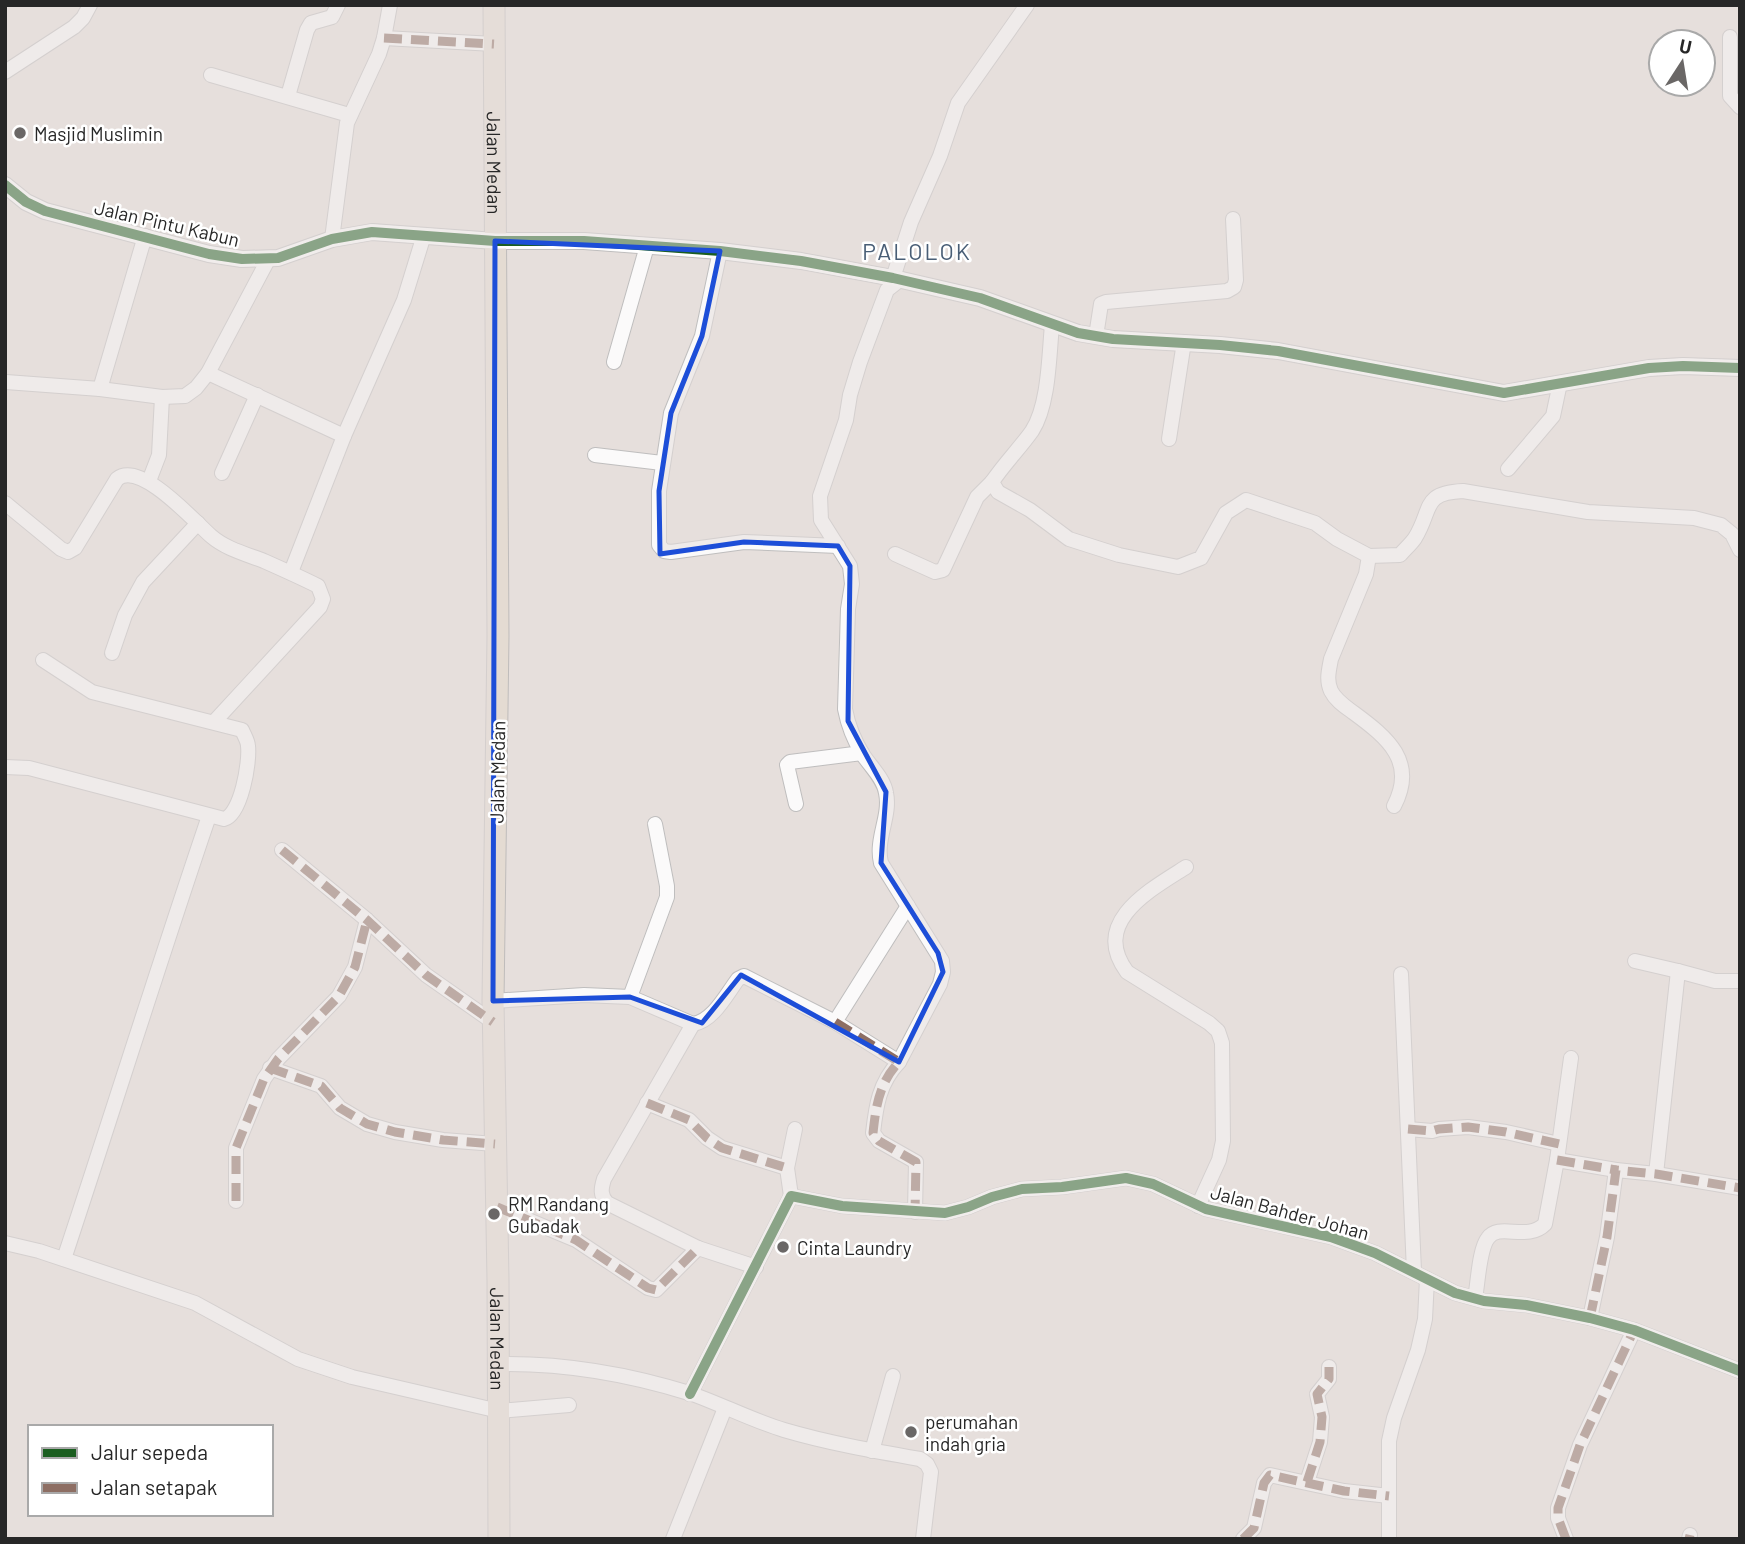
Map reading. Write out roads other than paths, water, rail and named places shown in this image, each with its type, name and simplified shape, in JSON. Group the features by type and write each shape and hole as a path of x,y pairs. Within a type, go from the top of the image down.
{"main road":[{"name":"Jalan Medan","path":"494,5 498,366 493,1011 499,1539"}],"street":[{"path":"5,72 74,27 90,5"},
{"path":"288,96 307,30 311,23 332,17 338,5"},
{"path":"332,239 349,115 384,38 390,5"},
{"path":"915,1212 916,1162 879,1140 873,1133 881,1089 890,1071 899,1062 940,984 943,972 938,953 881,863 878,852 887,804 886,792 862,753 845,709 848,609 852,584 850,566 821,520 820,496 846,420 860,362 887,290 897,279 911,222 940,156 958,103 1027,5"},
{"path":"1730,37 1730,96 1740,107"},
{"path":"384,38 494,44"},
{"path":"211,75 349,115"},
{"name":"Jalan Pintu Kabun","path":"5,185 26,202 45,211 209,254 242,259 278,258 332,239 372,232 495,241 584,241 720,251 812,262 897,279 980,298 1052,324 1096,336 1278,351 1504,393 1649,368 1740,368"},
{"path":"1096,336 1099,309 1101,304 1106,302 1227,291 1234,287 1236,280 1233,219"},
{"path":"291,572 344,436 404,300 424,235"},
{"path":"100,389 145,236"},
{"path":"614,362 647,246"},
{"path":"720,251 702,336 671,413 659,491 659,545 664,551 671,552 744,542 838,545"},
{"path":"6,382 162,397 185,396 196,388 208,373 269,258"},
{"path":"895,554 934,572 943,570 977,497 1032,430 1041,410 1052,324"},
{"path":"1169,439 1184,342"},
{"path":"208,373 344,436"},
{"path":"1508,469 1553,416 1560,383"},
{"path":"222,473 257,395"},
{"path":"149,481 159,454 162,397"},
{"path":"595,455 662,463"},
{"path":"5,503 61,549 68,551 75,548 117,479 122,474 129,474 149,481 213,538 239,553 291,572 318,586 323,599 320,607 214,722"},
{"path":"992,482 998,492 1030,510 1069,539 1119,555 1178,567 1201,558 1226,513 1246,500 1315,523 1337,539 1369,556 1400,555 1415,538 1430,502 1442,492 1462,491 1588,512 1693,518 1721,524 1731,534 1740,550"},
{"path":"112,653 125,615 143,582 198,523"},
{"path":"1369,556 1366,575 1331,659 1328,673 1332,693 1388,741 1398,757 1403,778 1394,806"},
{"path":"5,767 29,768 224,820 234,813 241,795 248,745 242,730 92,692 43,660"},
{"path":"796,804 788,765 790,762 862,753"},
{"path":"64,1259 209,816"},
{"path":"630,997 667,897 655,824"},
{"path":"282,850 367,920 426,975 493,1011 584,995 630,997 692,1024 702,1023 738,979 744,976 835,1022 899,1062"},
{"path":"1185,867 1141,895 1127,909 1118,929 1116,946 1118,960 1127,972 1209,1023 1218,1031 1222,1043 1223,1141 1219,1160 1198,1206"},
{"path":"835,1022 908,906"},
{"path":"236,1201 236,1148 270,1068 339,996 355,967 367,920"},
{"path":"1635,961 1715,981 1740,981"},
{"path":"1656,1174 1678,971"},
{"path":"1401,974 1414,1271"},
{"path":"692,1024 604,1179 602,1197 607,1203 698,1248 756,1267"},
{"path":"1475,1298 1484,1244 1489,1236 1496,1231 1530,1233 1538,1231 1545,1224 1571,1058"},
{"path":"270,1068 321,1086 340,1108 367,1124 443,1140 495,1143"},
{"path":"648,1103 689,1119 707,1138 722,1148 787,1168"},
{"path":"1408,1129 1432,1131 1468,1127 1559,1144"},
{"path":"690,1394 791,1196 787,1168 795,1129"},
{"path":"1557,1160 1740,1188"},
{"path":"1590,1318 1608,1232 1616,1170"},
{"name":"Jalan Bahder Johan","path":"791,1196 842,1206 945,1213 1022,1189 1062,1187 1126,1178 1153,1184 1198,1206 1331,1237 1376,1252 1455,1293 1526,1305 1634,1329 1740,1371"},
{"path":"497,1207 576,1240 656,1290 698,1248"},
{"path":"5,1242 195,1303 318,1368 404,1391 499,1411 569,1405"},
{"path":"1389,1539 1383,1495 1389,1441 1394,1418 1418,1350 1425,1319 1427,1279"},
{"path":"1566,1539 1560,1525 1558,1508 1584,1436 1634,1329"},
{"path":"499,1364 540,1363 690,1394 783,1430 919,1459 927,1464 931,1472 923,1539"},
{"path":"1307,1482 1320,1442 1322,1417 1317,1394 1329,1379 1329,1367"},
{"path":"872,1451 893,1376"},
{"path":"673,1539 725,1408"},
{"path":"1243,1539 1254,1528 1266,1478 1275,1475 1344,1490 1383,1495"}],"place":[{"name":"Masjid Muslimin","path":"20,133"},
{"name":"RM Randang Gubadak","path":"494,1214"},
{"name":"Cinta Laundry","path":"783,1247"},
{"name":"perumahan indah gria","path":"911,1432"}],"district":[{"name":"PALOLOK","path":"917,251"}]}
